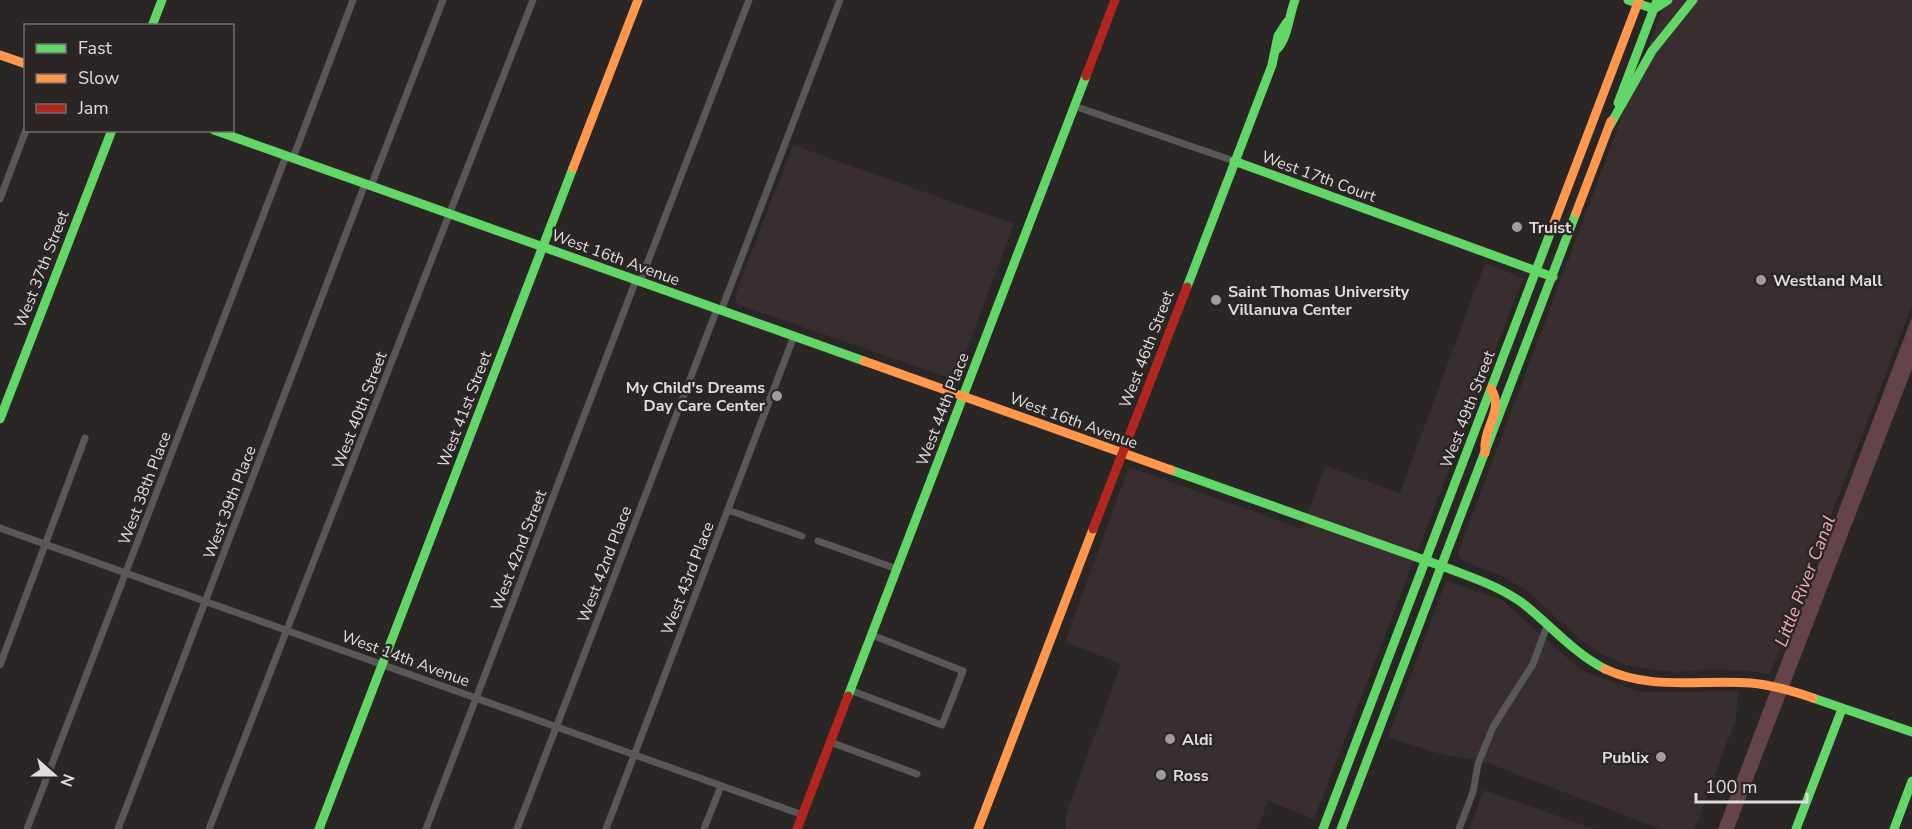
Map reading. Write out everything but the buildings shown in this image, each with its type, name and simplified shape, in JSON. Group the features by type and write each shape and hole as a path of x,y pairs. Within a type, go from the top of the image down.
{"main road":[{"path":"153,24 162,0"},
{"name":"West 41st Street","path":"319,829 638,0"},
{"name":"West 44th Place","path":"797,829 1115,0"},
{"name":"West 46th Street","path":"978,829 1277,48 1282,45 1288,29 1287,21 1295,0"},
{"path":"1635,1 1655,4 1668,0"},
{"path":"1609,127 1652,51 1692,0"},
{"name":"West 49th Street","path":"1323,829 1537,270 1635,1"},
{"name":"West 49th Street","path":"1341,829 1486,454 1655,4"},
{"path":"0,55 24,63"},
{"name":"West 37th Street","path":"0,419 111,132"},
{"name":"West 16th Avenue","path":"220,132 1442,566 1510,595 1575,652 1593,664 1626,678 1669,683 1765,685 1800,694 1912,732"},
{"name":"West 17th Court","path":"1234,161 1553,276"},
{"path":"1486,454 1483,440 1498,402 1497,395 1491,389"},
{"path":"1798,829 1842,709"},
{"path":"1894,829 1912,781"}],"street":[{"name":"West 38th Place","path":"27,829 289,157 353,0"},
{"name":"West 39th Place","path":"118,829 368,185 443,0"},
{"name":"West 40th Street","path":"209,829 533,0"},
{"name":"West 42nd Street","path":"426,829 749,0"},
{"name":"West 42nd Place","path":"517,829 840,0"},
{"name":"West 17th Court","path":"1074,106 1234,161"},
{"path":"0,198 25,132"},
{"name":"West 43rd Place","path":"606,829 794,336"},
{"path":"0,665 85,438"},
{"path":"728,510 802,536"},
{"name":"West 14th Avenue","path":"0,528 802,815"},
{"path":"818,541 897,569"},
{"path":"1459,829 1474,786 1478,764 1491,732 1533,664 1548,626"},
{"path":"850,690 942,725 963,670 872,635"},
{"path":"830,742 917,774"},
{"path":"704,829 721,786"}],"shaded area":[{"path":"1666,0 1912,0 1912,305 1770,674 1711,669 1677,672 1624,664 1601,654 1580,640 1530,593 1502,576 1461,560 1458,553"},
{"path":"793,145 1014,224 955,376 950,378 739,305 736,301 735,295"},
{"path":"1485,263 1523,278 1314,819 1268,801 1258,829 1066,829 1066,814 1121,664 1065,642 1129,467 1302,529 1325,466 1400,493"},
{"path":"1912,317 1912,369 1734,829 1718,829"},
{"path":"1446,581 1502,600 1581,670 1640,692 1738,691 1736,718 1697,824 1693,829 1661,829 1477,759 1447,756 1388,737"},
{"path":"1484,790 1594,829 1469,829"}],"traffic: fast":[{"path":"153,24 162,0"},
{"path":"1277,49 1286,33 1295,0"},
{"path":"1628,0 1654,9"},
{"path":"1654,9 1668,0"},
{"path":"1609,127 1652,51 1693,0"},
{"path":"1618,103 1656,3"},
{"path":"1187,287 1272,65 1278,36 1287,22"},
{"path":"848,696 1086,76"},
{"path":"0,419 111,132"},
{"path":"220,132 864,361"},
{"path":"1234,161 1553,277"},
{"path":"319,829 573,168"},
{"path":"1341,829 1576,213"},
{"path":"1323,829 1551,231"},
{"path":"1171,470 1489,584 1525,605 1573,648 1605,669"},
{"path":"1813,698 1912,732"},
{"path":"1796,829 1842,709"},
{"path":"1894,829 1912,781"}],"traffic: slow":[{"path":"573,168 638,0"},
{"path":"1551,231 1639,0"},
{"path":"0,55 24,63"},
{"path":"1576,213 1611,121"},
{"path":"864,361 1171,470"},
{"path":"1485,453 1487,435 1496,404 1491,389"},
{"path":"978,829 1093,529"},
{"path":"1605,669 1623,676 1659,682 1759,684 1813,698"}],"traffic: jam":[{"path":"1086,76 1115,0"},
{"path":"1093,529 1187,287"},
{"path":"797,829 848,696"}],"place":[{"name":"Truist","path":"1517,227"},
{"name":"Westland Mall","path":"1761,280"},
{"name":"Saint Thomas University Villanuva Center","path":"1216,300"},
{"name":"My Child's Dreams Day Care Center","path":"777,396"},
{"name":"Aldi","path":"1170,739"},
{"name":"Publix","path":"1661,757"},
{"name":"Ross","path":"1161,775"}],"water label":[{"name":"Little River Canal","path":"1805,581"}]}
